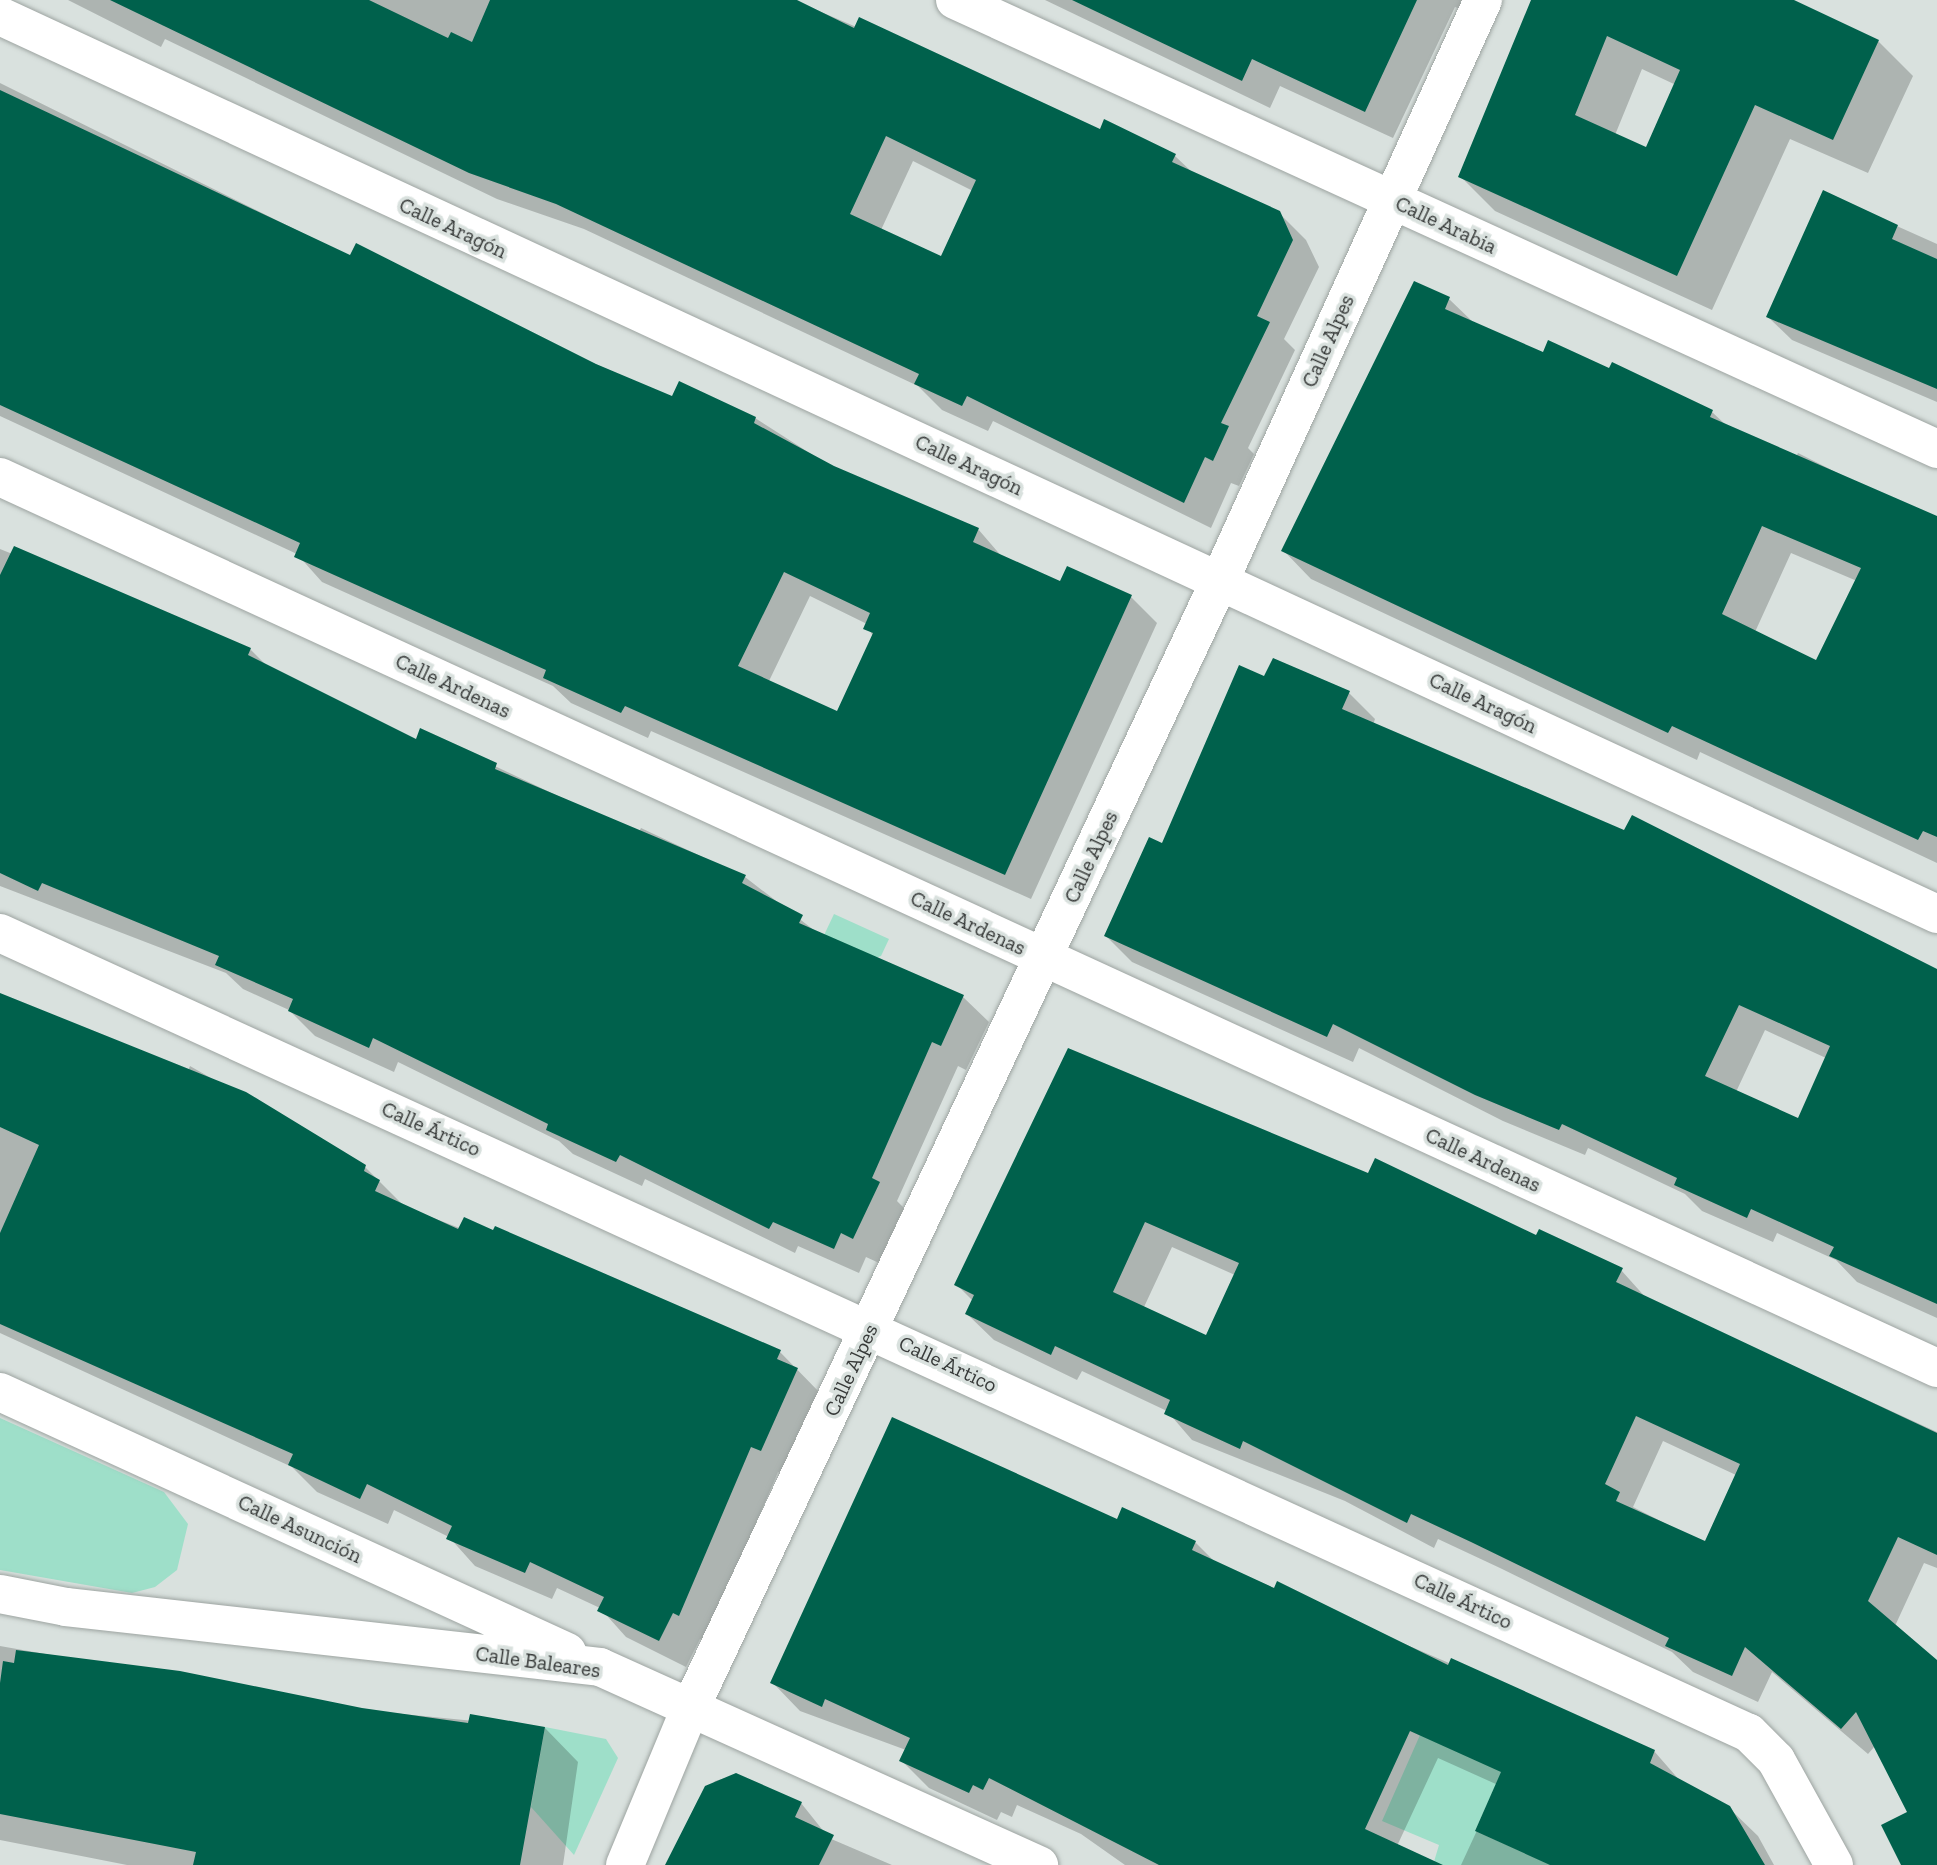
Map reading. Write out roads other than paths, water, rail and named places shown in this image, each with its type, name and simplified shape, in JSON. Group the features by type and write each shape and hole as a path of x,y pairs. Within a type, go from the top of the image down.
{"street":[{"name":"Calle Arabia","path":"955,0 1937,449"},
{"name":"Calle Alpes","path":"625,1865 690,1709 1220,580 1483,0"},
{"name":"Calle Aragón","path":"0,16 1937,914"},
{"name":"Calle Ardenas","path":"0,477 1937,1368"},
{"name":"Calle Ártico","path":"0,933 871,1328 1749,1733 1776,1760 1834,1865"},
{"name":"Calle Asunción","path":"0,1392 600,1667"},
{"name":"Calle Baleares","path":"0,1594 66,1607 600,1667 1039,1865"}]}
